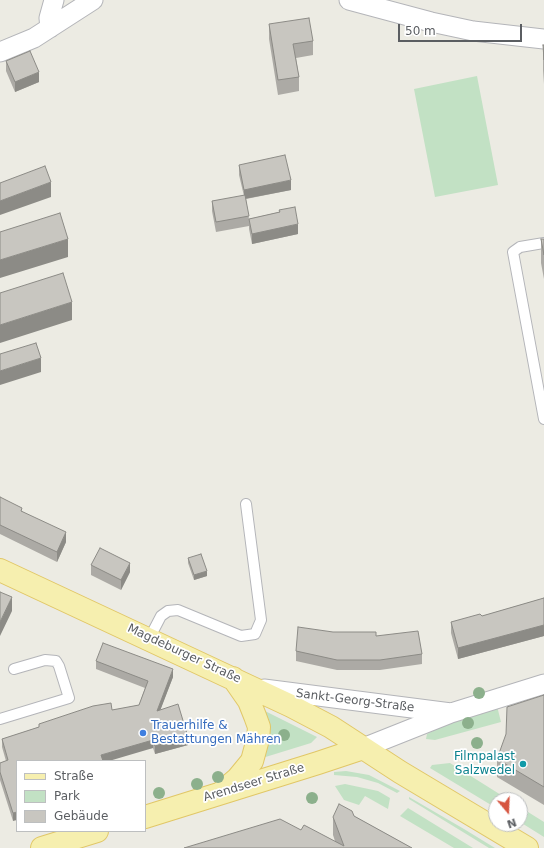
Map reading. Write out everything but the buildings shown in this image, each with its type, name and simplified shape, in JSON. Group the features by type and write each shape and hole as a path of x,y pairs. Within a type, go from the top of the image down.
{"main road":[{"name":"Magdeburger Straße","path":"0,570 258,689 331,726 400,772 527,848"},
{"path":"219,794 238,778 252,761 258,738 258,727 249,701 233,678"},
{"name":"Arendseer Straße","path":"146,816 363,748"},
{"path":"42,848 95,832"}],"street":[{"path":"50,28 49,18 54,0"},
{"path":"0,52 34,38 93,0"},
{"path":"349,0 416,19 466,30 544,39"},
{"name":"Sankt-Georg-Straße","path":"363,748 451,714 544,684"},
{"name":"Sankt-Georg-Straße","path":"258,689 451,714"}],"lane":[{"path":"544,243 520,247 513,252 544,419"},
{"path":"149,639 161,616 168,611 178,610 241,636 255,634 261,620 246,504"},
{"path":"0,719 69,698 59,666 56,662 45,660 14,669"}],"green space":[{"path":"477,76 498,185 435,197 414,89"},
{"path":"497,706 501,722 435,740 426,739 427,734 442,726"},
{"path":"261,709 317,737 311,743 259,759"},
{"path":"450,763 496,792 488,792 488,803 430,768 432,765"},
{"path":"346,771 369,775 400,791 397,793 378,783 357,777 334,775 334,772"},
{"path":"345,784 378,791 390,798 388,809 365,796 359,805 344,800 335,786"},
{"path":"409,797 495,848 489,848 409,799"},
{"path":"408,808 473,848 454,848 400,816"},
{"path":"528,812 544,822 544,837 528,827"}],"place":[{"name":"Trauerhilfe & Bestattungen Mähren","path":"143,733"},
{"name":"Filmpalast Salzwedel","path":"523,764"}]}
